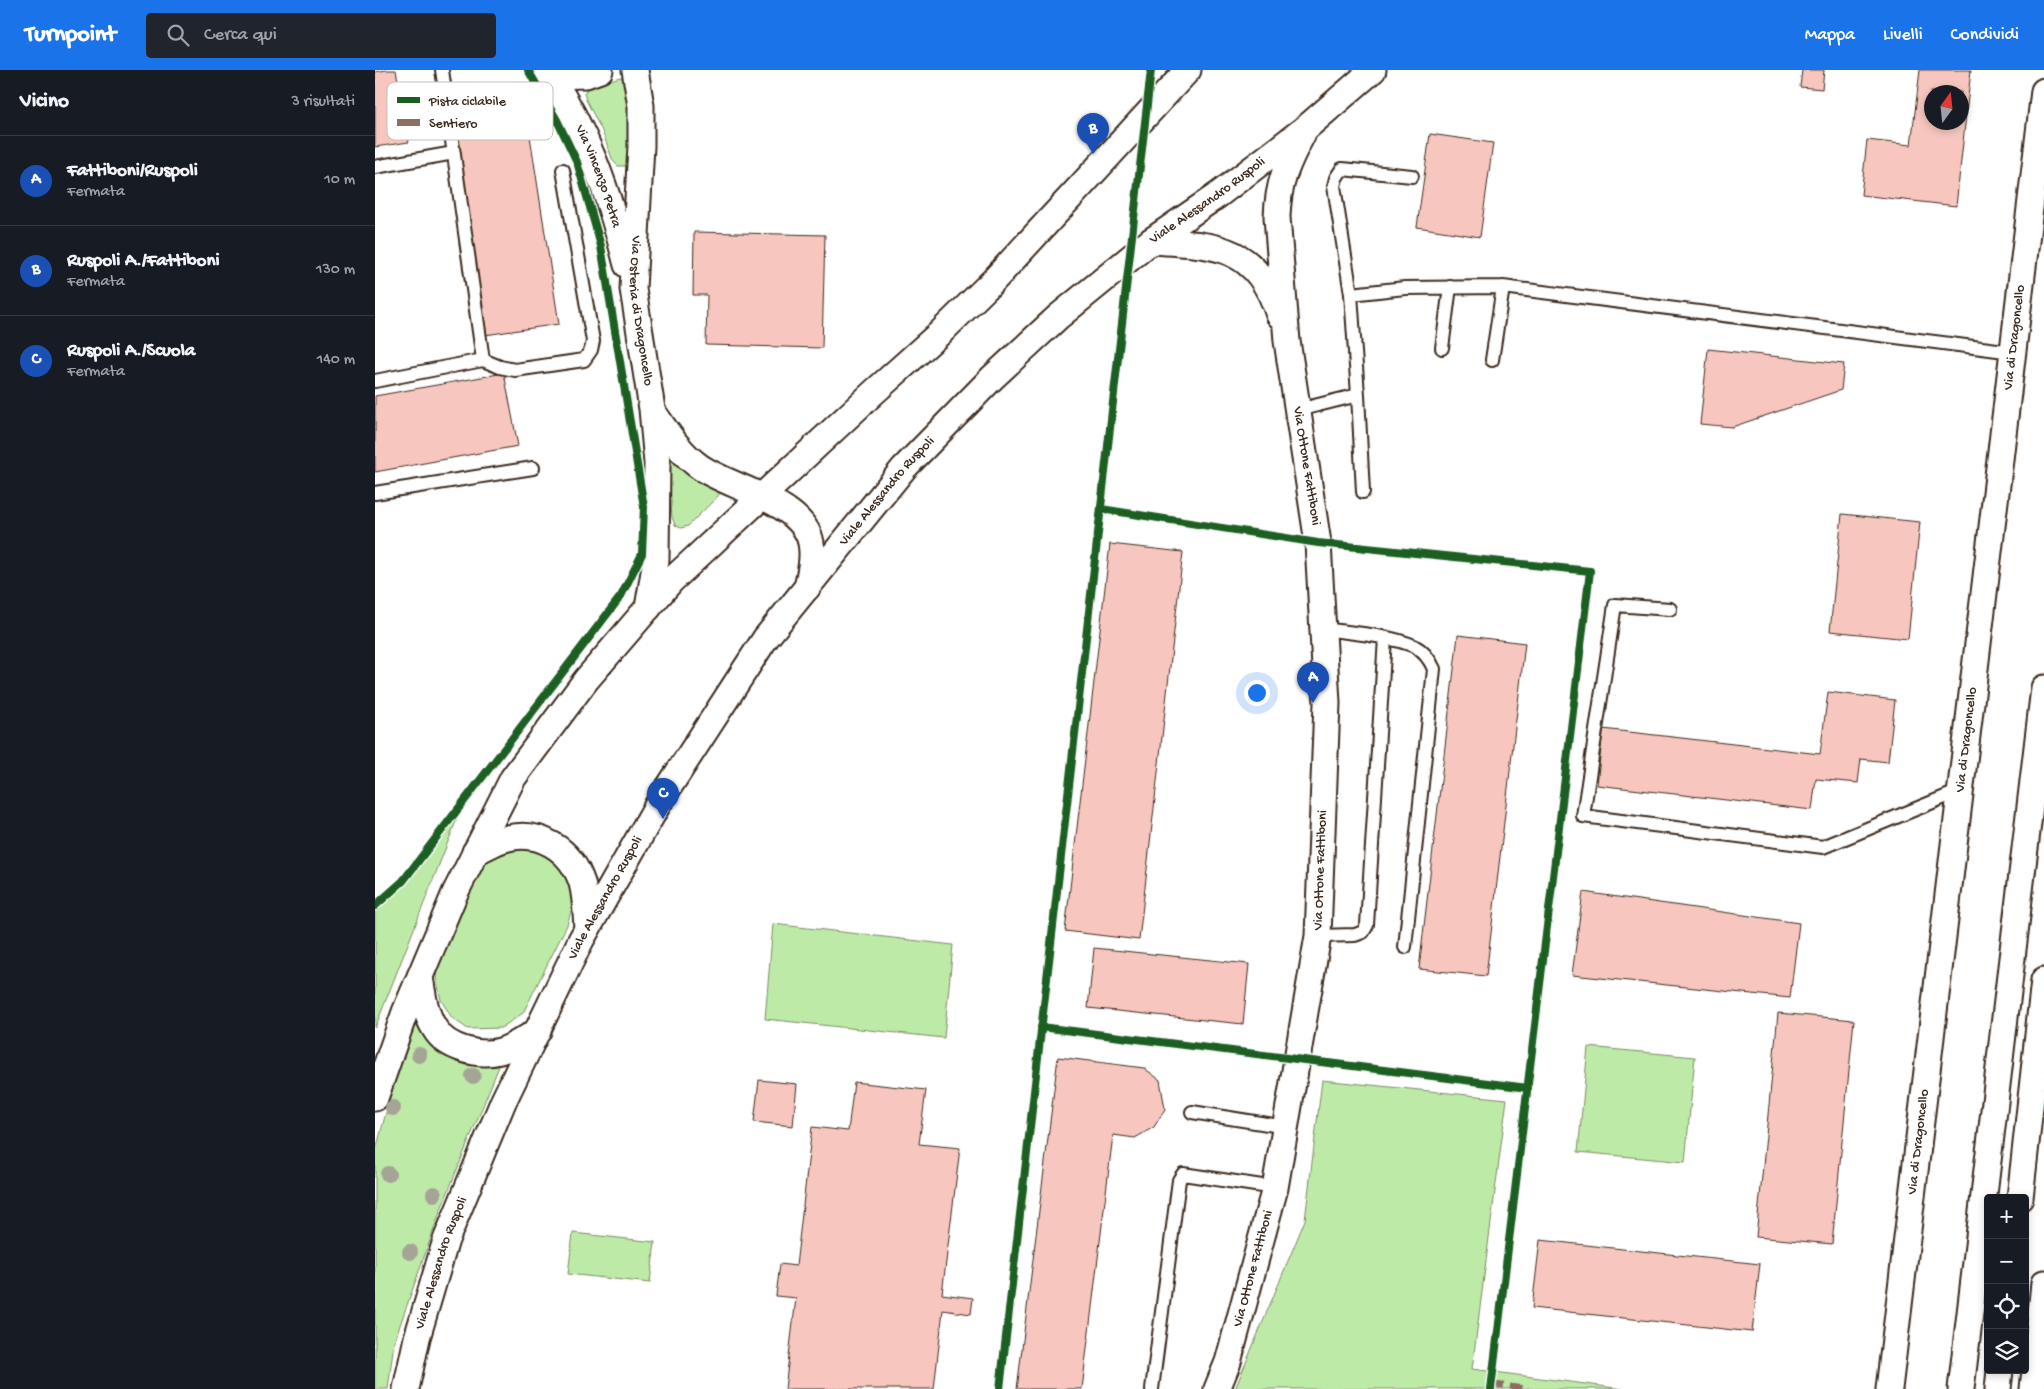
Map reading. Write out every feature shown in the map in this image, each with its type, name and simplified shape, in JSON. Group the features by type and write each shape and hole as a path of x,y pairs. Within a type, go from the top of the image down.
{"street":[{"path":"548,73 586,75 600,70"},
{"name":"Via Osteria di Dragoncello","path":"635,70 641,106 641,146 633,289 652,410 673,441 690,459 709,473 761,496 792,514 806,530 811,542 812,553 807,589"},
{"path":"375,1098 405,1012 455,893 475,852 513,778 586,680 671,581 968,306 1188,70"},
{"name":"Viale Alessandro Ruspoli","path":"406,1389 417,1338 446,1240 503,1102 587,929 661,799 765,639 904,468 986,384 1058,317 1151,241 1218,195 1307,127 1373,70"},
{"name":"Via Vincenzo Petra","path":"548,73 579,125 596,162 616,221 633,289"},
{"name":"Via di Dragoncello","path":"1889,1389 2044,91"},
{"name":"Via Ottone Fattiboni","path":"1217,1389 1228,1362 1275,1188 1318,936 1327,704 1323,629 1318,543 1287,341 1277,217 1278,198 1285,168 1307,127"},
{"name":"Via Ottone Fattiboni","path":"1151,241 1212,246 1242,258 1251,265 1265,284 1276,306 1287,341"},
{"path":"648,608 656,560 657,463 652,410"},
{"path":"1961,1389 2044,688"},
{"path":"475,852 496,842 519,836 535,838 553,845 568,856 577,871 584,894 587,929"},
{"path":"420,977 424,999 432,1024 439,1035 449,1043 475,1051 498,1052 537,1031"},
{"path":"2020,1194 2044,980"},
{"path":"2033,1389 2044,1283"},
{"path":"1998,1389 2000,1374"}],"lane":[{"path":"452,140 483,360"},
{"path":"375,167 454,153"},
{"path":"1363,492 1351,294 1334,186 1336,178 1342,169 1412,176"},
{"path":"375,381 483,360 515,370 584,360 591,350 593,341 563,170"},
{"path":"1442,348 1450,287"},
{"path":"1493,360 1503,287"},
{"path":"1351,294 1405,288 1503,287 2013,352"},
{"path":"1298,410 1358,395"},
{"path":"375,492 533,468"},
{"path":"1670,609 1615,605 1583,816 1823,847 1962,790"},
{"path":"1323,629 1385,638 1415,646 1429,658 1433,669 1405,947"},
{"path":"1318,936 1355,935 1363,932 1367,925 1385,638"},
{"path":"1192,1112 1286,1128"},
{"path":"1152,1389 1179,1180 1183,1174 1275,1188"}],"green space":[{"path":"620,77 631,81 629,163 625,166 618,166 613,161 602,131 584,93 588,87"},
{"path":"671,457 721,488 721,492 717,497 688,526 681,528 675,525 672,517 668,460"},
{"path":"464,801 375,1028 375,901 403,881"},
{"path":"502,847 550,848 574,889 572,908 567,925 523,1013 501,1028 468,1029 452,1018 441,1000 436,977 439,959 476,874"},
{"path":"773,924 953,945 944,1038 765,1019"},
{"path":"417,1015 502,1059 441,1209 394,1342 388,1389 375,1389 375,1154 394,1082"},
{"path":"1588,1047 1695,1057 1685,1162 1578,1152"},
{"path":"1322,1080 1507,1099 1472,1369 1623,1389 1235,1389 1305,1220"},
{"path":"573,1233 655,1242 650,1283 568,1274"}],"building":[{"path":"396,70 398,82 387,82 387,140 409,140 409,142 375,147 375,72"},
{"path":"1802,70 1824,70 1822,89 1800,87"},
{"path":"1920,70 1971,70 1969,88 1969,85 1924,85 1924,130 1964,130 1956,206 1861,195 1867,140 1911,145"},
{"path":"1430,134 1493,143 1480,237 1417,227"},
{"path":"455,140 531,140 559,324 485,335"},
{"path":"694,232 825,235 822,348 706,345 707,295 693,295"},
{"path":"1708,349 1844,364 1841,390 1732,427 1700,424"},
{"path":"504,373 518,446 375,472 375,396"},
{"path":"1842,514 1920,522 1908,639 1830,631"},
{"path":"1110,544 1183,552 1139,940 1065,931"},
{"path":"1458,635 1525,643 1486,976 1419,969"},
{"path":"1828,692 1895,700 1888,762 1861,759 1858,783 1816,779 1812,810 1597,785 1603,729 1820,754"},
{"path":"1583,892 1799,923 1790,998 1572,975"},
{"path":"1094,948 1249,964 1243,1024 1088,1008"},
{"path":"1778,1013 1854,1020 1832,1244 1756,1237"},
{"path":"1058,1057 1144,1068 1160,1080 1165,1109 1154,1127 1135,1138 1113,1135 1082,1389 1017,1389"},
{"path":"759,1080 797,1084 793,1126 754,1122"},
{"path":"854,1082 926,1090 919,1144 960,1148 942,1294 973,1298 971,1314 943,1310 934,1389 785,1389 796,1298 776,1296 780,1264 796,1266 812,1127 848,1131"},
{"path":"1540,1240 1760,1264 1752,1332 1532,1308"}],"marked path":[{"path":"1492,1384 1528,1389"}],"cycle path":[{"path":"528,70 535,82"},
{"path":"1000,1389 1151,70"},
{"path":"375,906 403,881 621,596 642,554 644,507 601,246 577,162 553,113"},
{"path":"1101,509 1318,543 1590,571 1491,1389"},
{"path":"1041,1027 1528,1088"}],"place":[{"name":"Ruspoli A./Fattiboni","path":"1093,154"},
{"name":"Fattiboni/Ruspoli","path":"1313,703"},
{"name":"Ruspoli A./Scuola","path":"663,819"}]}
